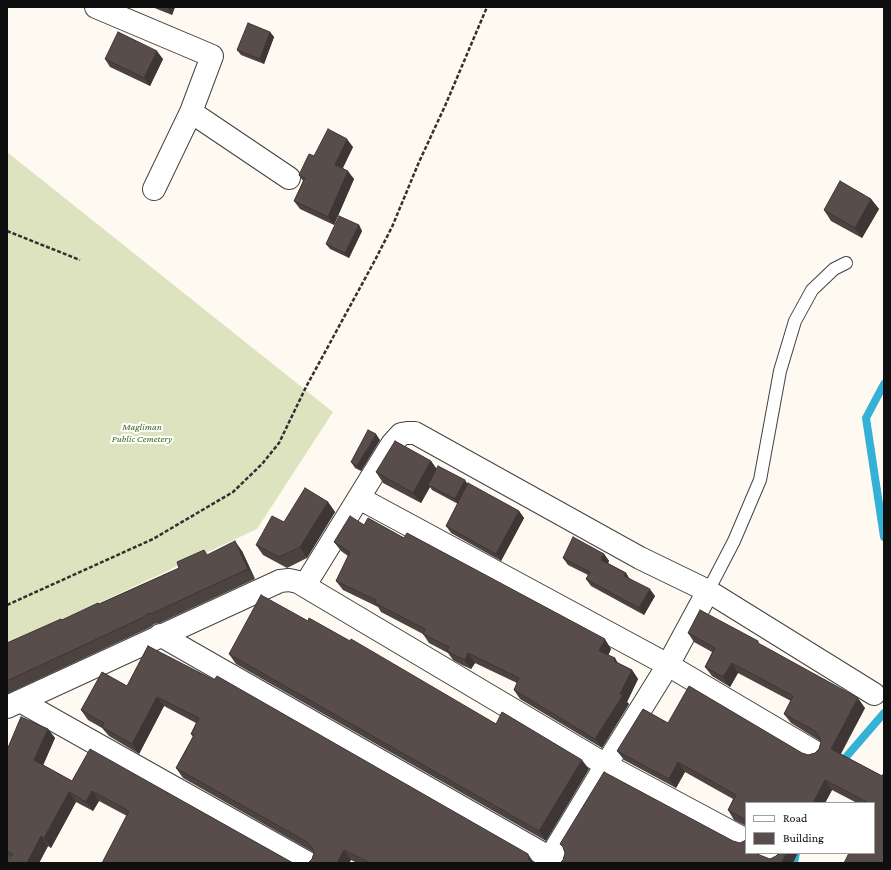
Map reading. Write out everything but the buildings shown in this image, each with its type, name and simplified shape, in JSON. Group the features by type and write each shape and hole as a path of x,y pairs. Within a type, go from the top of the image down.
{"street":[{"path":"96,7 212,56 191,112 154,190"},
{"path":"191,112 289,178"},
{"path":"305,585 392,444 401,434 415,433 640,558 708,591 874,694"},
{"path":"359,498 668,666 816,752"},
{"path":"13,704 280,581 290,580 305,585 606,765 745,839"},
{"path":"160,635 552,861 606,765 668,666 708,591"},
{"path":"13,704 308,863"}],"lane":[{"path":"708,591 734,541 760,480 780,371 795,321 812,290 834,269 846,263"}],"path":[{"path":"7,605 160,536 234,492 262,464 279,443 306,387 392,227 487,7"},
{"path":"7,231 80,260"}],"green space":[{"name":"Magliman Public Cemetery","path":"7,152 333,412 257,529 7,646"}],"waterway":[{"path":"884,384 866,418 884,537"},
{"path":"840,764 884,713"},
{"path":"794,863 796,854"}]}
